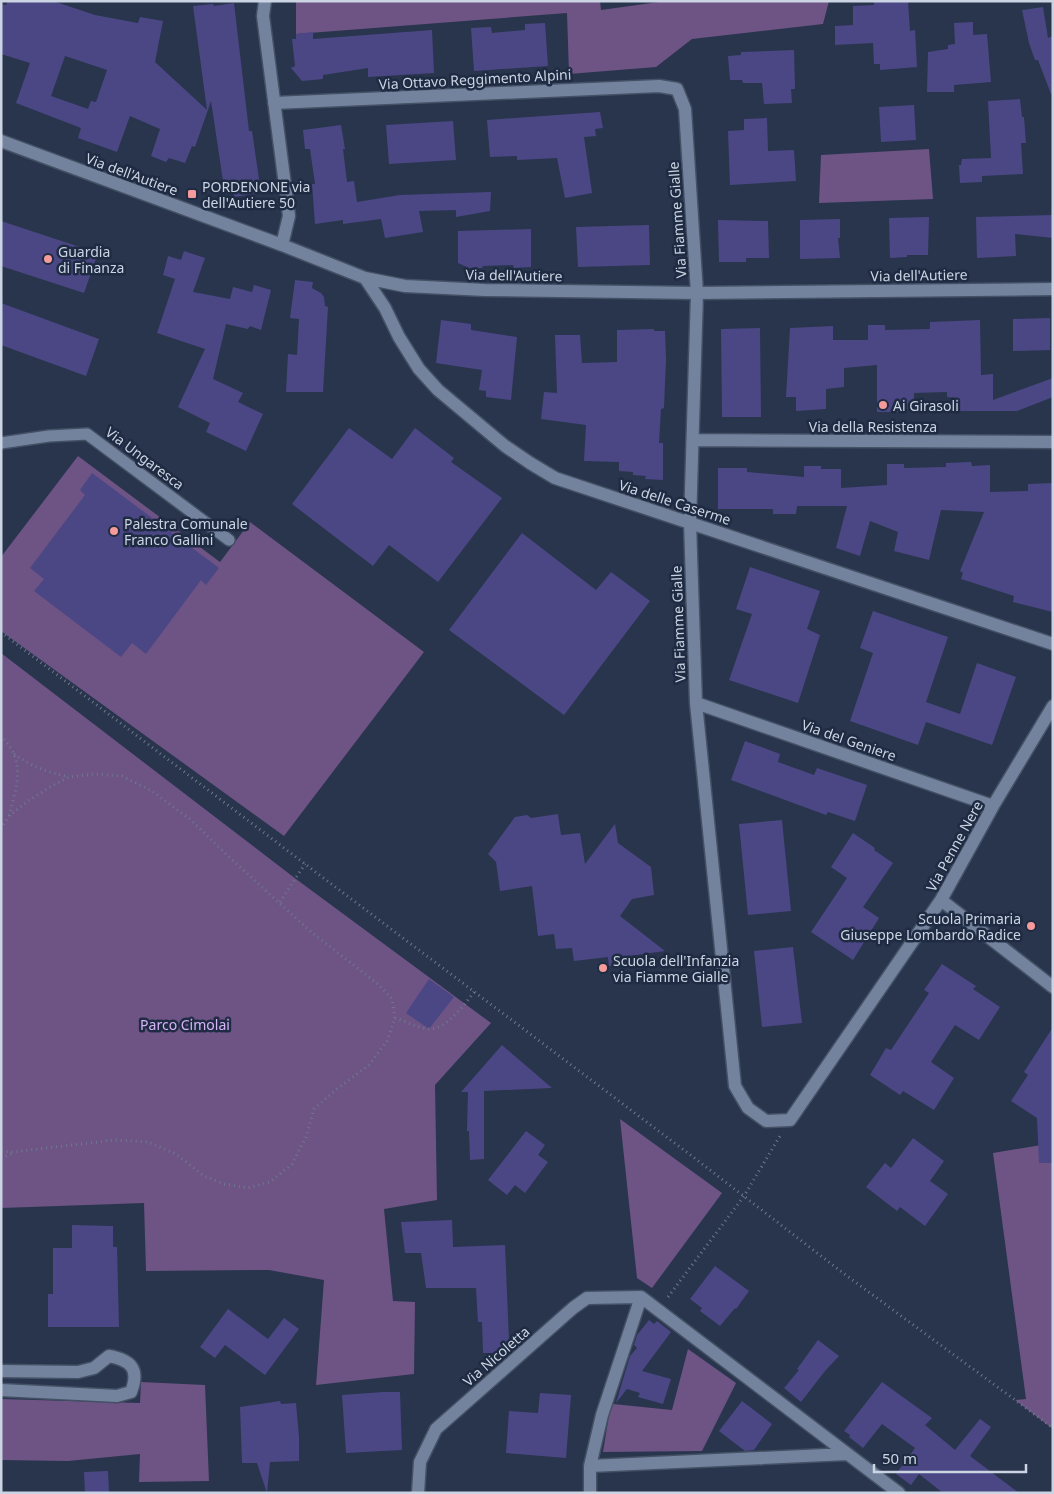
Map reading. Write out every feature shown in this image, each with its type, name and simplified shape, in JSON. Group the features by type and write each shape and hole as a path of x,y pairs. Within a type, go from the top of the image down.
{"street":[{"path":"265,1 263,16 289,216 282,245"},
{"name":"Via Ottavo Reggimento Alpini","path":"274,103 659,86 677,89"},
{"name":"Via Fiamme Gialle","path":"677,89 685,109 697,293 690,523 696,703 735,1086 748,1108 766,1121 790,1120"},
{"name":"Via dell'Autiere","path":"1,141 282,245 365,278 405,286 485,290 697,293 1053,289"},
{"name":"Via delle Caserme","path":"365,278 385,308 399,337 419,369 438,390 505,446 555,478 1053,644"},
{"name":"Via della Resistenza","path":"694,440 1053,442"},
{"name":"Via del Geniere","path":"696,703 993,806"},
{"name":"Via Penne Nere","path":"790,1120 941,900 993,806 1053,706"},
{"path":"941,900 1053,987"},
{"path":"590,1493 590,1466 602,1414 641,1297 899,1493"},
{"name":"Via Nicoletta","path":"418,1493 420,1462 436,1429 573,1308 587,1298 641,1297"},
{"path":"1,1371 78,1372 94,1368 109,1356 122,1359 133,1369 136,1380 131,1392 117,1396 1,1390"},
{"path":"590,1466 847,1454"}],"lane":[{"name":"Via Ungaresca","path":"1,443 49,436 86,434 229,540"}],"path":[{"path":"1,632 744,1196 842,1273 1053,1428"},
{"path":"1,735 14,753 31,765 69,778"},
{"path":"1,829 9,816 17,786 14,753"},
{"path":"1,1151 14,1152 114,1140 148,1142 176,1154 204,1176 224,1184 248,1188 270,1182 292,1164 306,1137 314,1109 338,1088 370,1065 387,1041 395,1018 392,999 379,985 310,931 191,820 152,791 122,776 94,774 69,778 50,787 9,816"},
{"path":"280,902 305,864"},
{"path":"395,1018 430,1029 441,1027 465,1004 474,992"},
{"path":"659,1310 744,1196 790,1120"},
{"path":"1,1158 14,1152"}],"green space":[{"path":"296,1 600,1 601,10 666,1 829,1 823,24 692,39 656,67 569,74 567,13 296,34"},
{"path":"929,149 933,199 819,203 821,155"},
{"path":"78,456 220,562 250,522 424,652 284,836 1,631 1,557"},
{"name":"Parco Cimolai","path":"1,653 296,879 491,1023 435,1085 437,1200 384,1209 393,1301 415,1302 414,1374 316,1385 324,1280 269,1270 146,1271 144,1203 1,1208"},
{"path":"620,1119 722,1193 652,1288 637,1278"},
{"path":"1053,1143 1053,1429 1015,1400 1026,1399 993,1153"},
{"path":"688,1349 736,1383 702,1451 603,1452 609,1415 613,1404 672,1410"},
{"path":"141,1382 205,1385 209,1481 139,1482 140,1454 68,1461 1,1460 1,1399 140,1403"}],"building":[{"path":"8,1 53,1 95,15 138,23 140,17 163,21 155,62 207,110 193,6 213,4 214,6 234,3 249,131 252,131 261,193 234,197 233,193 225,194 211,101 195,147 192,146 185,163 169,158 166,162 151,156 160,129 130,116 117,152 78,138 81,128 16,103 30,63 1,54 1,4 6,5","holes":["65,56 107,70 96,102 91,101 88,109 51,96"]},
{"path":"874,1 908,1 910,31 915,30 917,67 880,70 880,64 874,64 873,43 835,45 835,26 853,25 853,6 874,5"},
{"path":"1043,7 1048,38 1053,36 1053,94 1051,94 1038,60 1035,60 1029,43 1022,10"},
{"path":"973,22 973,35 987,34 991,82 954,85 954,92 927,92 928,52 948,49 948,45 955,44 954,23"},
{"path":"545,23 548,66 474,71 471,28 491,27 492,33 525,30 525,24"},
{"path":"432,30 434,73 368,77 368,68 323,75 323,79 302,81 291,68 295,66 292,39 296,39 296,34 313,32 313,39"},
{"path":"794,50 795,89 791,89 792,103 764,104 762,83 743,83 742,80 730,80 728,56 741,55 741,52"},
{"path":"1020,99 1022,117 1024,117 1026,143 1021,143 1023,174 982,176 982,182 960,183 959,165 961,165 962,159 991,158 988,101"},
{"path":"914,105 916,140 881,142 879,107"},
{"path":"600,112 603,128 595,129 596,136 584,137 592,193 565,198 557,158 517,160 517,156 490,157 487,120"},
{"path":"767,118 768,151 794,150 796,181 730,185 728,131 744,130 744,119"},
{"path":"453,121 456,160 389,164 386,125"},
{"path":"341,125 347,182 354,181 357,202 400,195 491,192 490,211 456,217 456,210 419,211 423,232 385,238 381,219 343,224 343,220 315,224 312,184 315,184 310,149 305,149 303,130"},
{"path":"1053,215 1053,238 1015,234 1016,256 977,258 976,217"},
{"path":"929,217 928,255 907,255 907,257 890,258 889,218"},
{"path":"840,219 840,238 838,238 840,258 800,259 800,220"},
{"path":"718,220 768,221 769,258 746,258 746,262 719,262"},
{"name":"Guardia di Finanza","path":"1,221 98,253 84,293 1,266"},
{"path":"649,225 650,265 578,267 576,227"},
{"path":"531,229 531,267 514,268 513,265 469,268 458,263 458,231"},
{"path":"184,251 205,258 193,292 230,299 233,287 252,292 254,285 271,290 261,330 250,326 248,329 226,324 213,379 243,393 238,402 263,414 246,451 206,432 210,423 178,407 205,349 157,333 175,279 163,275 168,256 181,260"},
{"path":"295,280 313,282 312,288 321,293 324,297 325,306 328,307 323,392 286,392 288,354 297,355 299,319 290,318"},
{"path":"1,303 99,339 86,376 1,345"},
{"path":"1050,318 1050,350 1013,351 1013,319"},
{"path":"441,320 471,324 471,330 517,337 511,400 486,397 486,391 479,390 482,370 436,363"},
{"path":"980,320 981,375 993,374 993,400 1053,378 1053,397 1017,411 956,411 956,398 947,397 947,392 914,393 914,409 899,409 899,412 877,412 877,365 844,368 844,387 826,389 826,409 796,411 796,397 786,397 790,328 833,326 833,340 868,340 868,325 885,325 885,330 930,329 930,322"},
{"path":"760,328 761,417 722,417 721,329"},
{"path":"654,329 654,331 665,331 664,408 661,409 659,443 663,443 663,480 645,479 646,476 633,475 633,472 619,471 619,462 584,461 586,425 541,419 544,392 557,393 555,335 580,335 582,363 617,362 617,330"},
{"path":"349,428 392,459 415,428 454,458 451,462 502,498 438,582 389,545 373,566 292,504"},
{"path":"971,462 972,466 990,465 990,492 1028,491 1028,484 1053,483 1053,612 1013,602 1014,596 961,579 963,573 960,571 984,512 941,510 929,560 894,551 898,532 870,521 860,556 836,548 847,506 797,506 796,514 773,514 773,509 718,509 718,468 747,468 747,472 804,477 804,466 821,466 821,469 841,469 841,488 887,485 887,464 904,464 904,468 946,467 946,463"},
{"name":"Palestra Comunale Franco Gallini","path":"92,473 219,568 206,585 201,580 146,654 132,643 121,657 34,591 44,579 30,568 85,495 80,490"},
{"path":"522,533 596,590 611,572 650,601 564,715 449,630"},
{"path":"750,567 820,591 807,629 820,635 798,703 729,680 752,614 736,609"},
{"path":"873,611 948,637 926,702 960,714 977,663 1016,677 992,745 926,722 918,745 850,721 873,653 860,648"},
{"path":"745,741 780,754 778,762 814,775 817,768 867,785 855,821 828,812 826,815 731,780"},
{"path":"558,814 561,835 580,833 585,864 615,824 618,843 651,867 654,895 632,899 620,916 665,951 629,956 630,963 609,966 608,957 574,961 572,948 556,949 554,934 538,936 532,886 500,891 496,862 488,854 515,817 527,815 531,818"},
{"path":"782,820 791,911 748,915 739,824"},
{"path":"853,833 893,863 863,907 879,918 853,960 811,932 847,878 831,867"},
{"path":"793,947 802,1023 762,1027 754,951"},
{"path":"942,964 976,986 973,989 1000,1007 979,1040 955,1025 931,1062 954,1078 934,1110 903,1091 900,1095 870,1075 886,1048 891,1050 929,993 924,990"},
{"path":"429,979 454,997 429,1029 406,1013"},
{"path":"1053,1027 1053,1163 1039,1163 1037,1118 1011,1101 1028,1075 1024,1072"},
{"path":"502,1045 552,1088 484,1091 484,1159 470,1160 469,1131 467,1131 468,1092 461,1092"},
{"path":"526,1131 545,1145 538,1155 548,1162 525,1193 515,1185 507,1195 488,1180"},
{"path":"913,1138 944,1161 930,1181 948,1194 925,1226 900,1207 897,1211 866,1187 885,1163 891,1168"},
{"path":"452,1220 453,1247 505,1245 509,1342 497,1353 483,1353 482,1322 478,1322 476,1288 426,1288 421,1253 405,1253 401,1222"},
{"path":"72,1225 113,1226 113,1247 117,1247 119,1327 48,1327 48,1294 53,1294 53,1248 72,1248"},
{"path":"715,1266 749,1291 720,1326 700,1311 702,1308 690,1299"},
{"path":"228,1309 268,1339 284,1318 299,1329 265,1375 225,1345 215,1358 200,1347"},
{"path":"649,1320 654,1324 657,1321 671,1332 642,1371 671,1379 663,1404 638,1397 640,1393 627,1389 616,1403 630,1356 637,1348 634,1345 637,1335"},
{"path":"818,1340 839,1356 801,1402 784,1388 799,1370 797,1369"},
{"path":"882,1382 932,1418 925,1425 955,1450 980,1419 991,1427 970,1456 1019,1493 943,1493 919,1474 911,1485 896,1474 915,1448 882,1424 863,1448 849,1437 850,1435 844,1431"},
{"path":"400,1392 402,1450 346,1453 342,1395"},
{"path":"540,1393 571,1395 566,1458 506,1453 509,1411 538,1413"},
{"path":"280,1401 281,1404 296,1403 299,1461 270,1462 267,1493 257,1463 242,1463 240,1407"},
{"path":"742,1401 772,1424 754,1450 745,1451 719,1431"},
{"path":"108,1471 109,1493 85,1493 84,1472"}],"place":[{"name":"PORDENONE via dell'Autiere 50","path":"192,194"},
{"name":"Guardia di Finanza","path":"48,259"},
{"name":"Ai Girasoli","path":"883,405"},
{"name":"Palestra Comunale Franco Gallini","path":"114,531"},
{"name":"Scuola Primaria Giuseppe Lombardo Radice","path":"1031,926"},
{"name":"Scuola dell'Infanzia via Fiamme Gialle","path":"603,968"}]}
